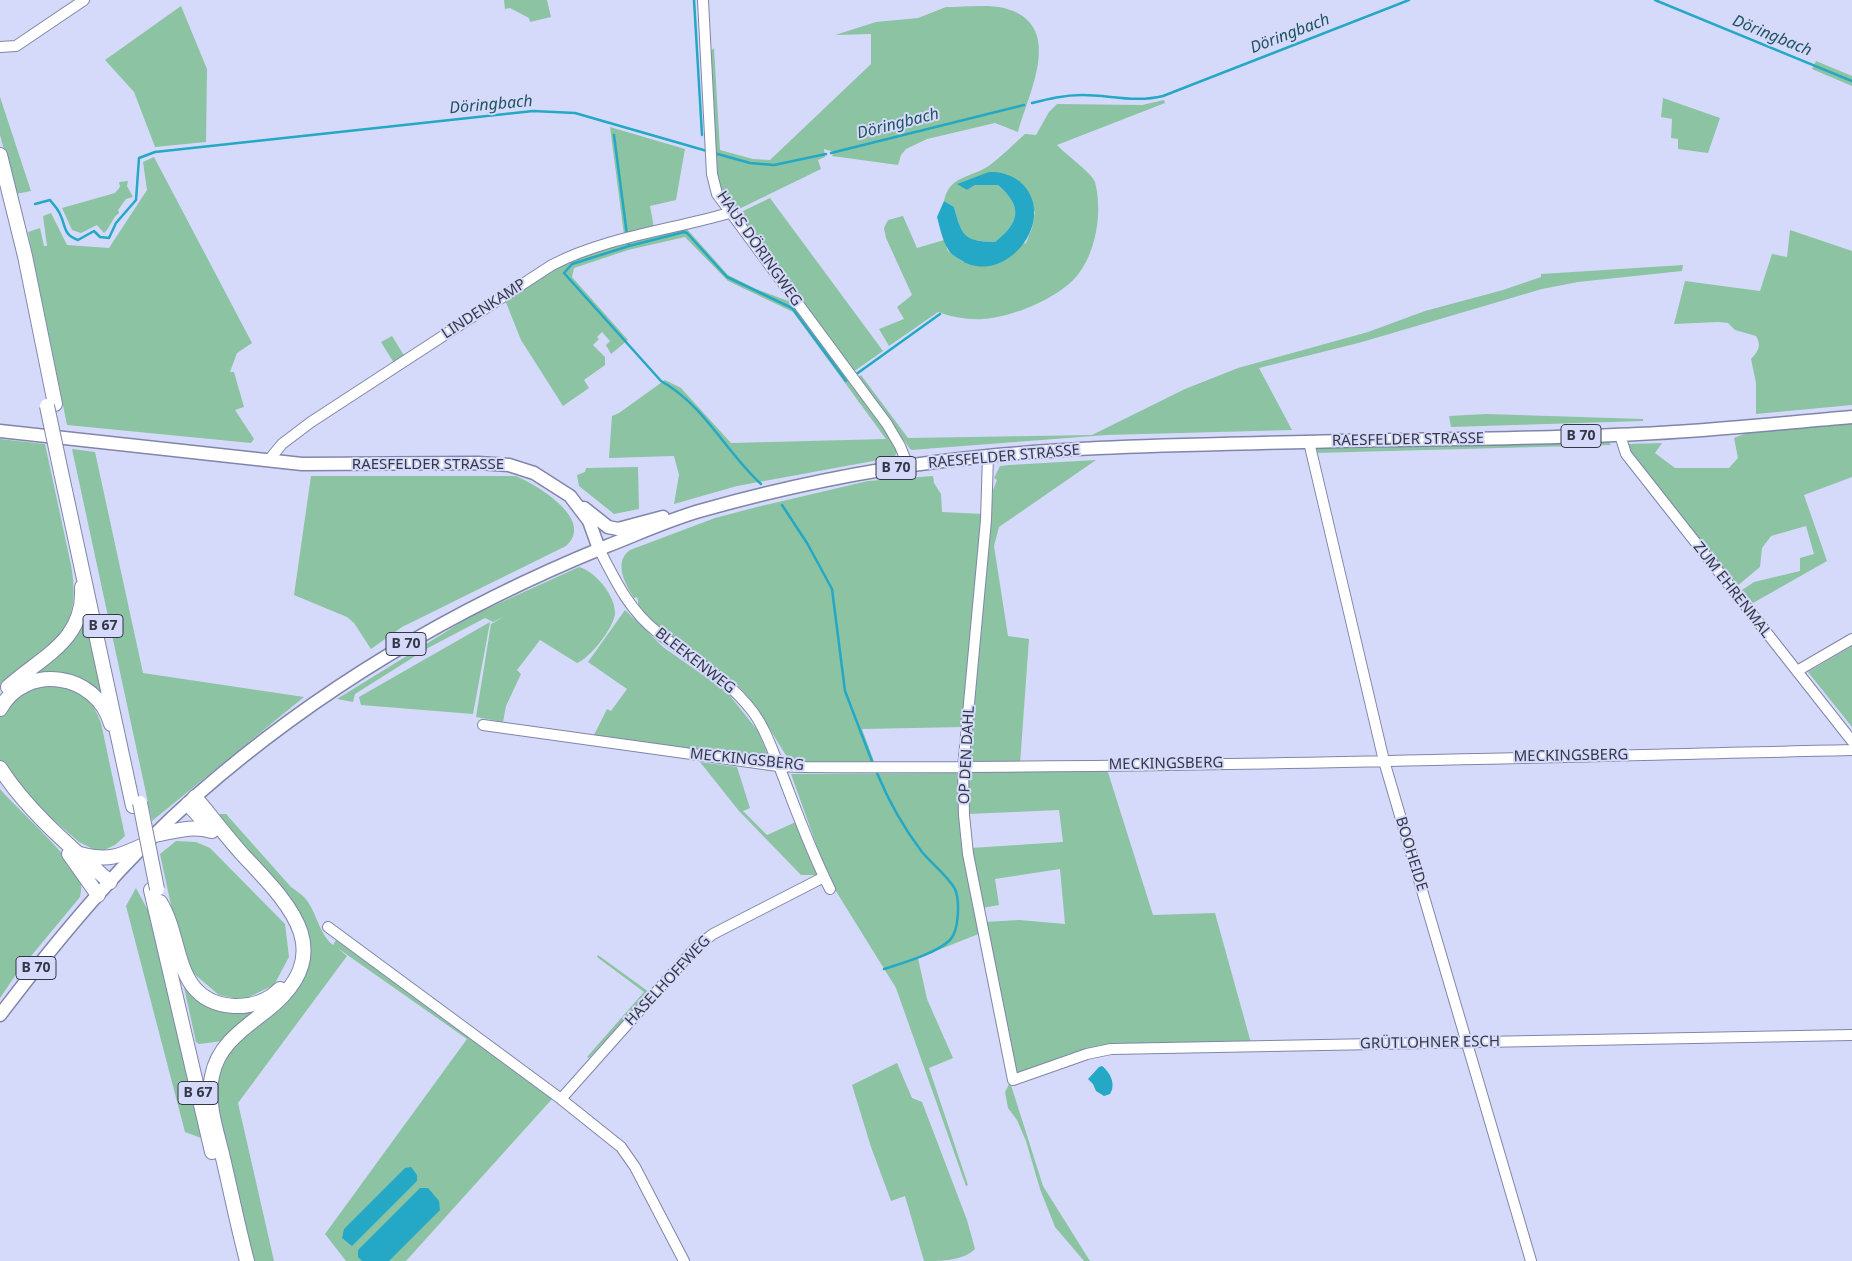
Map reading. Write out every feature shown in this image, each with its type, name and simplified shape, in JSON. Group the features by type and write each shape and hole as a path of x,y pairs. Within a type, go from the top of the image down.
{"highway":[{"name":"B 67","path":"0,155 23,247 51,405"},
{"name":"B 67","path":"0,189 51,405 136,805 239,1261"},
{"name":"B 67","path":"65,472 75,542 127,774 136,805"},
{"path":"0,696 15,680 58,648 78,620 82,594 75,542"},
{"path":"0,709 12,692 26,684 41,679 56,678 86,687 96,696 109,718 127,774"},
{"path":"0,768 8,781 32,808 110,882"},
{"path":"0,778 73,858 98,895"},
{"path":"156,894 168,915 183,970 199,992 220,1004 244,1006 260,1002 276,994 285,983 294,968 297,956 296,937 292,922 276,898 214,832 191,800"},
{"path":"191,800 285,901 298,922 303,944 300,970 291,987 280,999 231,1040 216,1062 212,1076 211,1102 241,1239"},
{"path":"80,853 103,859 113,858 150,840 188,827 198,827 214,832"},
{"name":"B 67","path":"156,894 194,1056 247,1261"}],"main road":[{"name":"RAESFELDER STRASSE","path":"0,431 268,461 340,465 501,464 534,473 558,486 575,500 589,521 599,549 698,511 841,477 988,456 1080,450 1309,442 1620,435 1852,417"},
{"path":"575,500 608,527 618,529 661,517 698,511"},
{"name":"B 70","path":"0,1015 50,950 150,840 191,800 315,703 394,651 494,597 599,549"}],"street":[{"path":"0,47 16,46 84,0"},
{"name":"HAUS DÖRINGWEG","path":"703,0 712,174 717,194 729,213 886,424 900,446 908,466"},
{"name":"LINDENKAMP","path":"268,461 282,444 311,422 552,265 569,257 622,240 729,213"},
{"name":"ZUM EHRENMAL","path":"1620,435 1626,454 1852,741"},
{"name":"BOOHEIDE","path":"1309,442 1384,761 1531,1261"},
{"name":"OP DEN DAHL","path":"988,456 987,512 963,768 966,836 1013,1080"},
{"name":"BLEEKENWEG","path":"599,549 616,584 639,615 656,632 718,676 746,703 763,728 830,888"},
{"path":"1797,671 1852,638"},
{"name":"MECKINGSBERG","path":"483,725 778,766 963,768 1384,761 1852,750"},
{"name":"HASELHOFFWEG","path":"561,1098 697,946 713,934 824,877"},
{"path":"328,927 561,1098 621,1147 684,1261"},
{"name":"GRÜTLOHNER ESCH","path":"1013,1080 1086,1054 1111,1050 1852,1035"}],"green space":[{"path":"504,0 547,0 551,17 530,22 529,18 510,8 505,9"},
{"path":"181,6 207,69 206,142 155,147 134,92 105,60"},
{"path":"983,6 1004,8 1023,16 1034,28 1039,44 1038,61 1035,79 1018,132 995,123 927,139 906,149 901,155 898,165 832,156 834,152 824,149 825,157 818,160 821,169 739,209 732,208 718,182 710,52 714,48 720,150 753,159 770,160 871,64 871,34 835,35 876,22 918,18 946,7"},
{"path":"1816,61 1852,76 1852,86 1812,69"},
{"path":"0,97 31,191 16,194 0,135"},
{"path":"1663,98 1720,118 1708,153 1678,149 1678,139 1671,138 1672,119 1661,117"},
{"path":"1164,100 1165,103 1057,145 1093,178 1098,206 1096,232 1089,257 1083,268 1068,285 1058,293 1033,306 995,318 966,319 938,312 889,346 879,329 904,319 897,307 912,295 886,238 884,228 888,220 903,216 917,248 944,240 948,251 963,262 1026,243 1032,228 1035,212 1018,186 1011,179 1004,174 997,173 987,174 958,184 967,190 975,185 998,185 1012,200 1015,207 1014,221 1010,228 995,242 970,238 962,231 954,207 944,201 951,186 962,178 990,165 1025,134 1036,135 1049,112 1057,104 1142,105"},
{"path":"610,127 685,149 676,200 650,206 654,228 624,235"},
{"path":"154,157 252,343 237,353 230,372 234,372 244,407 235,410 254,439 251,443 67,425 28,232 40,228 44,246 47,246 43,216 51,213 67,245 109,248 147,190 143,162"},
{"path":"128,181 127,186 133,197 126,199 118,210 119,213 104,233 97,225 81,233 72,230 62,208 115,193 120,187 119,182"},
{"path":"770,198 883,351 853,372 739,218 741,212"},
{"path":"686,228 728,275 756,289 791,302 889,434 897,449 895,457 737,486 674,504 679,475 674,456 609,458 612,416 665,380 681,388 731,443 886,439 793,312 728,281 685,237 628,250 574,268 572,277 628,340 611,354 606,345 610,341 602,332 597,337 599,339 593,345 605,357 605,365 584,380 589,388 563,406 521,340 505,300 553,268 585,254"},
{"path":"1790,230 1852,251 1852,405 1756,414 1756,383 1751,359 1756,354 1758,348 1759,342 1756,336 1735,330 1728,323 1674,324 1685,281 1760,291 1772,254 1787,257"},
{"path":"1683,265 1682,271 1578,282 1542,289 1362,342 1259,368 1292,430 1106,435 911,450 857,378 861,375 908,438 1092,435 1185,389 1238,368 1368,332 1425,311 1503,290 1541,277 1541,274"},
{"path":"392,336 405,357 394,363 381,342"},
{"path":"1486,414 1643,419 1643,421 1451,427 1449,416"},
{"path":"1852,422 1852,477 1804,495 1827,561 1753,603 1742,590 1754,582 1800,571 1800,558 1814,554 1806,526 1771,536 1762,548 1760,567 1736,587 1632,456 1626,444 1662,443 1655,453 1675,468 1729,468 1738,458 1734,438 1754,430"},
{"path":"0,439 45,444 71,565 74,589 72,608 67,624 58,636 47,648 0,684"},
{"path":"1607,440 1611,445 1315,453 1318,447"},
{"path":"72,449 95,452 143,673 304,697 152,821"},
{"path":"1096,460 999,527 994,546 1008,636 1029,639 1020,764 972,764 968,759 993,490 997,480 994,478 1000,466"},
{"path":"638,467 639,509 614,514 579,486 577,475 585,472 586,468"},
{"path":"311,476 516,476 537,487 560,505 569,515 574,525 573,536 566,546 402,627 371,649 354,623 347,617 294,595"},
{"path":"933,476 934,483 941,494 942,512 983,514 964,727 862,729 875,764 793,765 756,707 741,689 653,621 638,604 637,597 634,598 624,580 621,567 622,561 630,550 715,518 868,481"},
{"path":"579,567 585,569 598,579 608,592 615,614 610,627 594,649 577,663 540,640 517,670 521,674 506,706 503,722 476,717 491,624 505,616 493,622 485,618 428,648 355,694 353,702 337,699 473,615"},
{"path":"86,603 110,712 96,692 26,679"},
{"path":"625,610 663,647 727,692 758,731 768,755 762,761 593,737 607,709 611,711 627,689 588,662"},
{"path":"490,622 473,714 361,705 359,697"},
{"path":"1852,646 1852,727 1808,672"},
{"path":"54,683 71,688 84,696 93,707 101,723 125,836 115,845 104,850 93,849 79,842 34,803 0,760 0,713 7,702 36,685"},
{"path":"700,762 737,767 750,808 743,811 767,835 798,821 819,875 801,875 739,811"},
{"path":"1106,766 1153,915 1215,913 1251,1043 1110,1046 1019,1075 1015,1072 985,922 1019,920 1065,924 1060,869 995,879 999,905 982,908 971,848 1063,842 1059,810 968,814 967,776 972,771"},
{"path":"956,773 960,778 981,933 918,958 927,999 953,1058 929,1068 968,1185 966,1186 896,988 829,880 791,774"},
{"path":"0,789 67,860 76,871 81,885 80,897 17,973 0,998"},
{"path":"215,814 226,814 291,887 304,897 324,934 333,945 336,940 552,1099 406,1261 346,1261 325,1234 467,1039 336,947 347,956 238,1103 274,1261 252,1261 214,1107 219,1074 234,1045 273,1014 289,995 306,937"},
{"path":"176,841 196,842 210,848 285,924 289,957 274,985 243,1000 219,995 193,973 180,947 160,854"},
{"path":"136,888 151,916 201,1138 185,1132 126,906"},
{"path":"598,955 649,992 589,1058 587,1057 644,992 597,957"},
{"path":"182,978 202,1000 271,1001 223,1041 199,1044 196,1042"},
{"path":"897,1063 912,1098 922,1102 967,1220 975,1249 958,1258 924,1261 905,1196 891,1201 871,1147 852,1085"},
{"path":"1010,1082 1043,1186 1090,1261 1084,1261 1055,1227 1040,1189 1026,1141 1017,1120 1008,1108 1005,1092"}],"water":[{"path":"989,172 1010,176 1023,184 1033,203 1034,220 1029,235 1019,249 1006,260 991,266 975,266 959,259 950,252 943,238 937,217 944,201 954,207 959,225 966,235 976,240 995,242 1010,228 1014,221 1015,207 1012,200 998,185 975,185 967,190 957,184"},
{"path":"1102,1066 1108,1072 1113,1087 1110,1094 1104,1096 1096,1091 1088,1079"},
{"path":"411,1167 417,1175 417,1181 352,1246 342,1238 344,1229 405,1168"},
{"path":"420,1188 428,1188 439,1201 440,1210 389,1261 362,1261 358,1257 358,1250"}],"waterway":[{"path":"694,0 702,135"},
{"name":"Döringbach","path":"1032,103 1075,95 1132,99 1163,96 1409,0"},
{"name":"Döringbach","path":"1655,0 1852,81"},
{"name":"Döringbach","path":"831,153 1024,105"},
{"name":"Döringbach","path":"35,204 50,200 59,212 67,233 73,238 78,240 94,231 100,237 109,238 116,223 136,200 139,158 155,152 533,111 575,113 707,151"},
{"path":"614,135 627,235"},
{"name":"Döringbach","path":"714,153 750,163 774,165 826,154"},
{"path":"628,240 629,246 684,232 687,233 727,277 792,308 846,381"},
{"path":"629,246 572,264 564,273 661,381 690,403 761,484"},
{"path":"855,375 940,314"},
{"path":"782,505 807,543 832,589 845,691 873,764"},
{"path":"877,773 909,833 922,852 955,889 958,908 957,923 953,936 944,945 910,961 884,969"}]}
